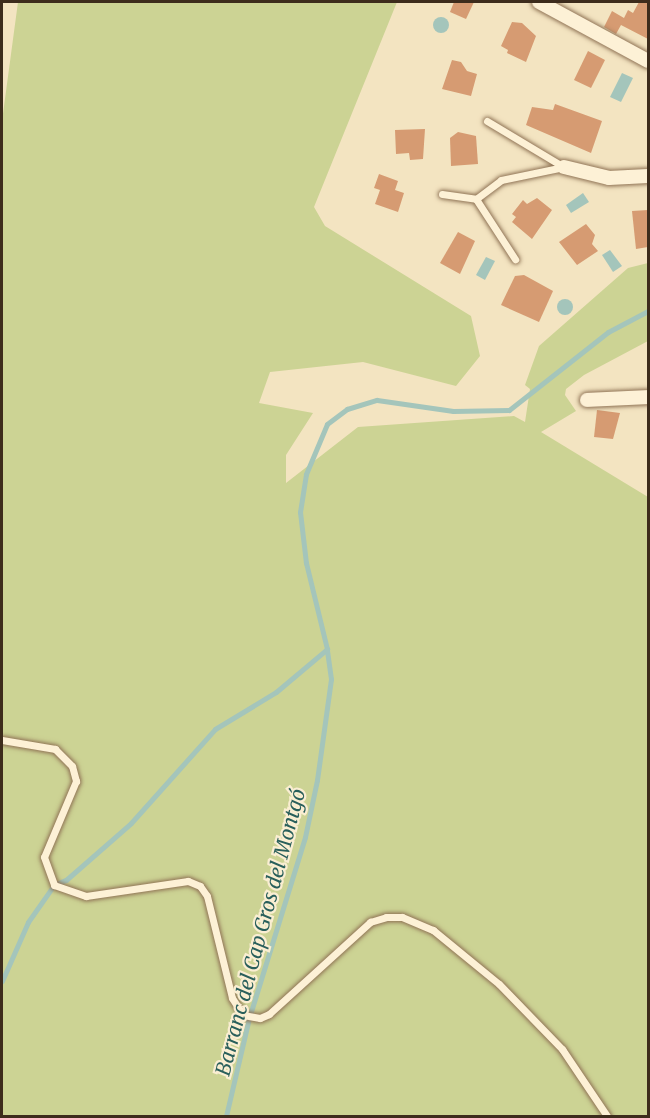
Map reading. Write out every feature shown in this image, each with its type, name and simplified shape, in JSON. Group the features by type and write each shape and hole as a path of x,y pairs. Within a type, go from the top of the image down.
{"street":[{"path":"539,2 648,61"},
{"path":"564,167 609,178 648,176"},
{"path":"587,400 648,397"}],"lane":[{"path":"487,121 564,167"},
{"path":"442,194 476,199 501,180 564,167"},
{"path":"476,199 515,259"},
{"path":"2,740 55,748 72,766 76,781 44,857 54,885 86,897 188,881 200,886 207,896 232,998 243,1015 260,1018 269,1014 370,922 402,917 433,930 499,984 562,1049 607,1116"}],"green space":[{"path":"18,2 397,2 314,207 325,226 471,316 480,356 456,386 363,362 270,372 259,403 313,413 286,455 286,483 358,427 514,416 525,422 530,389 525,385 539,346 628,268 648,263 648,341 584,375 566,389 565,395 576,411 541,432 648,497 648,1116 2,1116 2,121"}],"water":[{"path":"441,17 447,19 449,25 447,31 441,33 435,31 433,25 435,19"},
{"path":"622,73 633,78 621,102 610,97"},
{"path":"583,193 589,202 571,213 566,205"},
{"path":"610,250 622,266 613,272 602,255"},
{"path":"486,257 495,261 485,280 476,275"},
{"path":"565,299 573,307 565,315 557,307"}],"building":[{"path":"454,2 474,2 466,19 450,12"},
{"path":"639,2 648,2 648,39 621,25 616,34 604,27 612,11 624,18 628,10 633,13"},
{"path":"512,22 522,23 536,36 526,62 507,53 508,50 501,46"},
{"path":"588,51 605,60 591,88 574,80"},
{"path":"452,60 461,62 467,71 477,74 471,96 442,89"},
{"path":"555,104 602,121 591,153 526,125 532,107 553,110"},
{"path":"425,129 423,159 410,160 409,153 396,154 395,130"},
{"path":"458,132 476,136 478,164 451,166 450,138"},
{"path":"379,174 398,181 395,190 404,193 398,212 375,204 380,190 374,188"},
{"path":"537,198 552,210 532,239 512,222 516,217 512,214 523,200 527,204"},
{"path":"648,210 648,247 636,249 632,211"},
{"path":"586,224 595,235 592,244 598,251 577,265 559,242"},
{"path":"458,232 475,241 460,274 440,263"},
{"path":"524,275 553,291 539,322 501,305 515,276"},
{"path":"597,410 620,413 613,439 594,437"}],"waterway":[{"path":"2,981 28,922 54,885 66,880 131,823 215,729 276,692 327,649 306,563 300,512 306,474 327,424 347,409 377,400 453,411 509,410 608,332 648,311"},
{"name":"Barranc del Cap Gros del Montgó","path":"226,1116 249,1018 305,837 317,780 331,679 327,649"}]}
